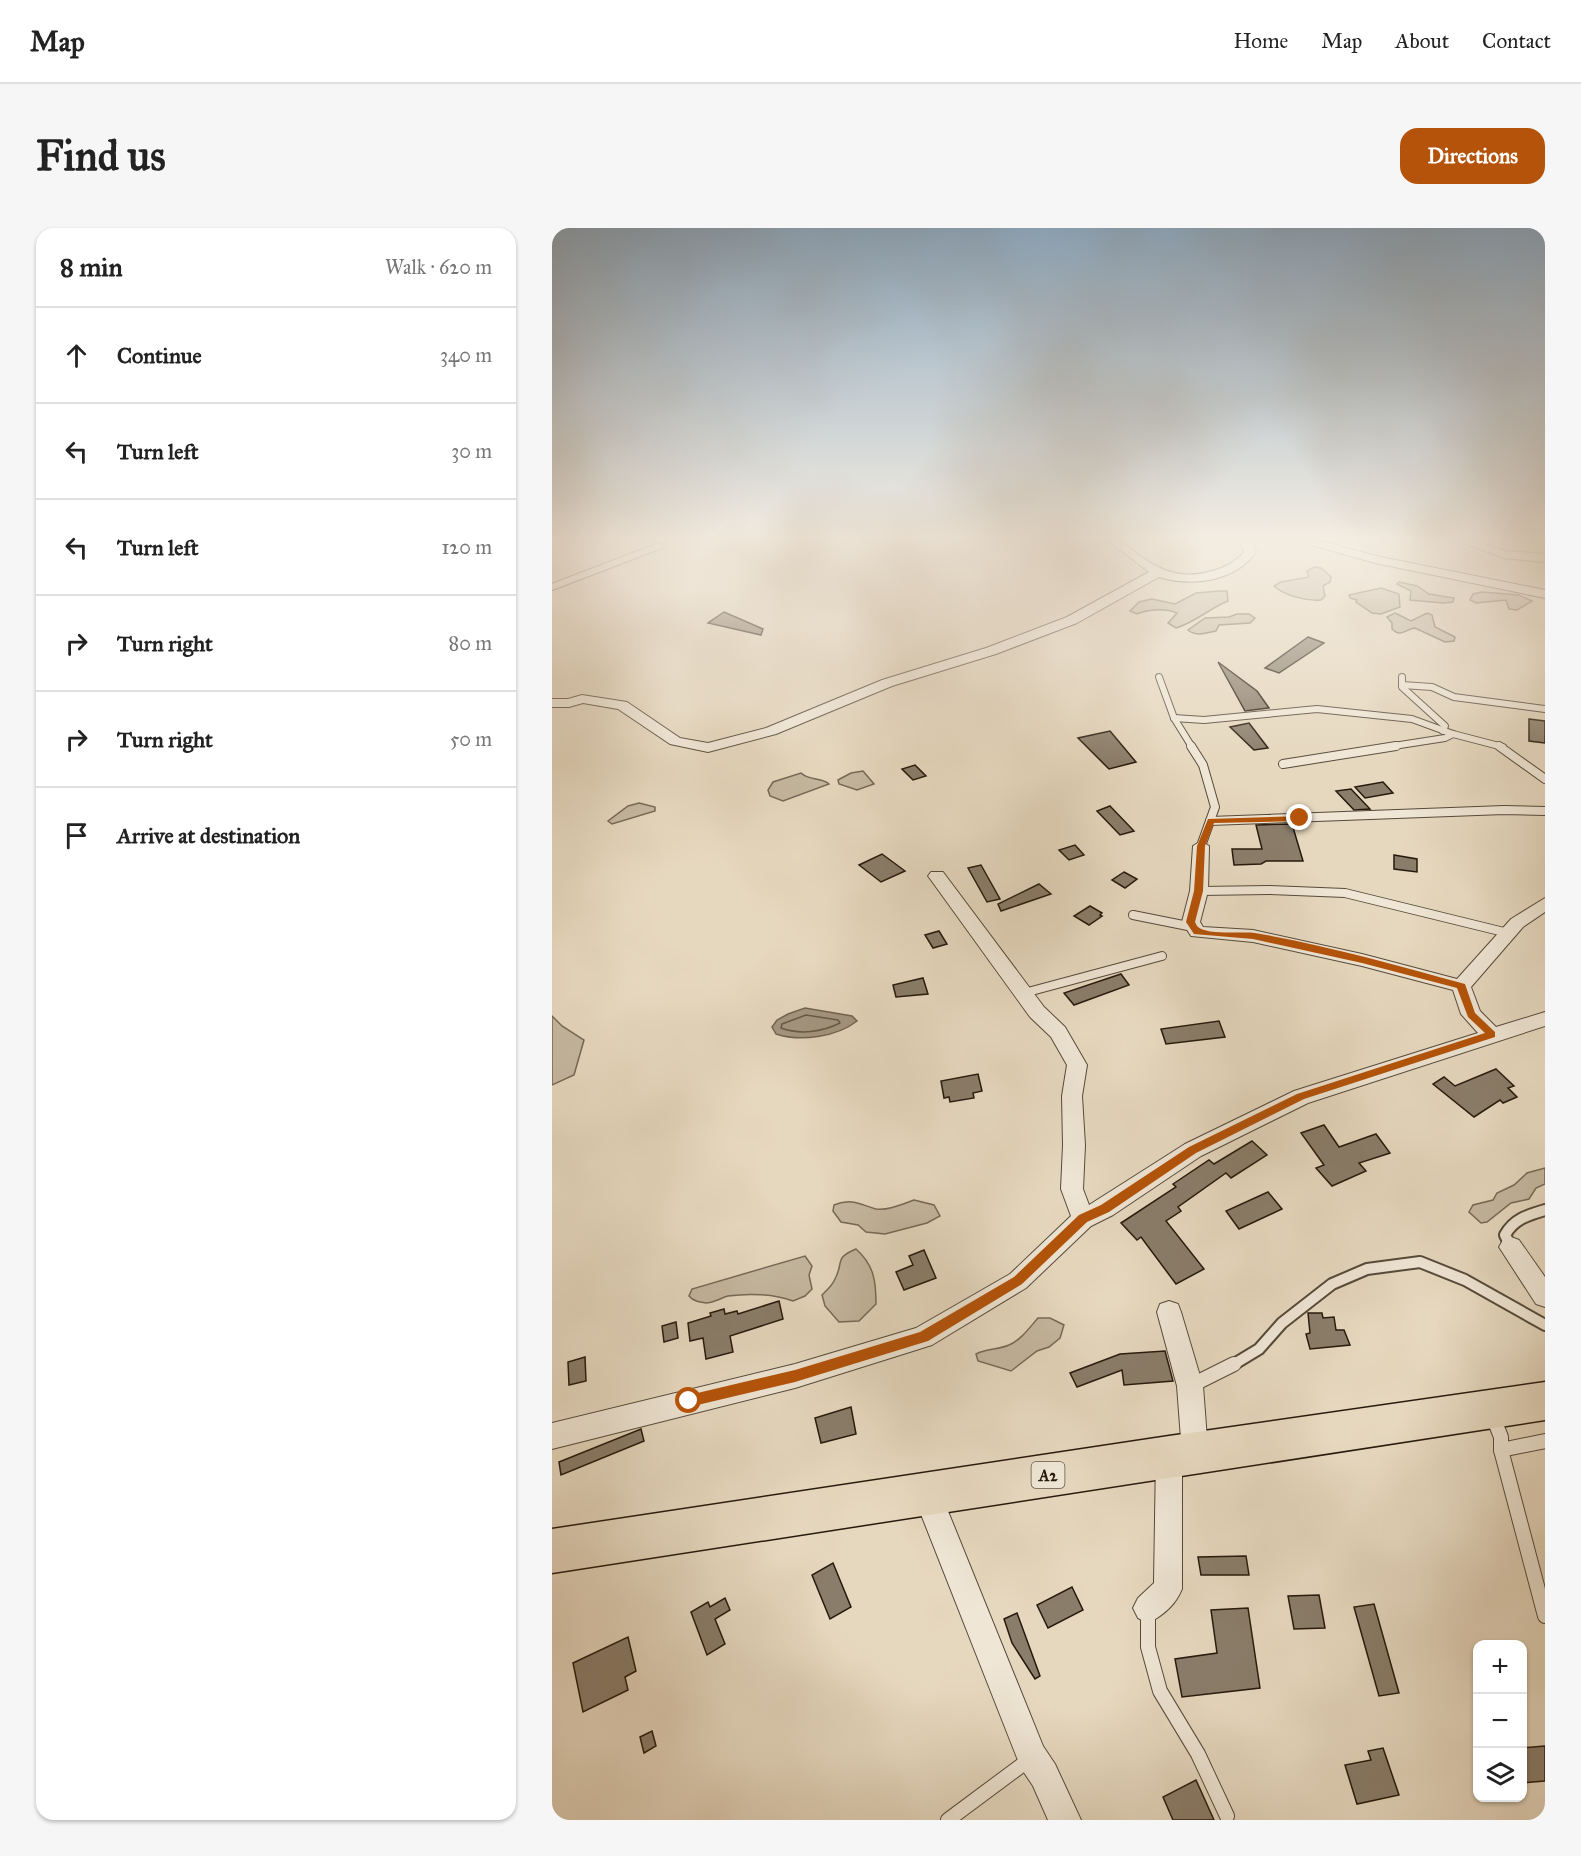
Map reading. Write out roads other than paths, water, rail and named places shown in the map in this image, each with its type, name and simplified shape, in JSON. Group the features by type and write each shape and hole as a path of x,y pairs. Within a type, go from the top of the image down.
{"main road":[{"name":"A2","path":"552,1551 1182,1454 1545,1401"}],"street":[{"path":"553,704 582,699 622,705 675,741 708,748 771,731 886,683 991,651 1082,614"},
{"path":"1201,846 1199,891 1191,922 1197,932 1253,936 1362,960 1461,986"},
{"path":"937,876 1037,1012 1058,1032 1077,1065 1072,1096 1074,1145 1072,1189 1083,1219"},
{"path":"1461,986 1517,923 1545,904"},
{"path":"1461,986 1471,1014 1492,1035"},
{"path":"552,1436 795,1376 923,1337 1018,1281 1083,1219 1105,1208 1192,1150 1301,1097 1545,1018"},
{"path":"1511,1247 1545,1297"},
{"path":"1148,1608 1168,1589 1190,1386 1169,1312"},
{"path":"927,1494 1032,1757 1044,1775 1065,1820"}],"lane":[{"path":"1159,677 1174,718 1203,765 1215,807 1201,846"},
{"path":"1443,731 1445,726 1402,681 1432,687 1454,698 1545,709"},
{"path":"1174,718 1204,720 1317,709 1412,719 1443,731 1503,747 1545,779"},
{"path":"1282,764 1445,738 1453,734"},
{"path":"1210,821 1504,810 1545,811"},
{"path":"1199,891 1270,890 1345,893 1508,933"},
{"path":"1133,915 1192,927"},
{"path":"1024,993 1162,956"},
{"path":"1511,1247 1505,1235 1511,1223 1524,1215 1545,1210"},
{"path":"1190,1386 1247,1358 1259,1349 1282,1323 1332,1284 1367,1269 1420,1262 1465,1280 1545,1325"},
{"path":"1490,1409 1501,1437 1501,1450 1545,1616"},
{"path":"1501,1450 1545,1441"},
{"path":"1148,1608 1148,1647 1160,1691 1198,1754 1227,1816"},
{"path":"948,1820 1032,1757"}],"water":[{"path":"805,1008 852,1016 857,1021 839,1031 807,1038 776,1034 772,1027 777,1020"}]}
